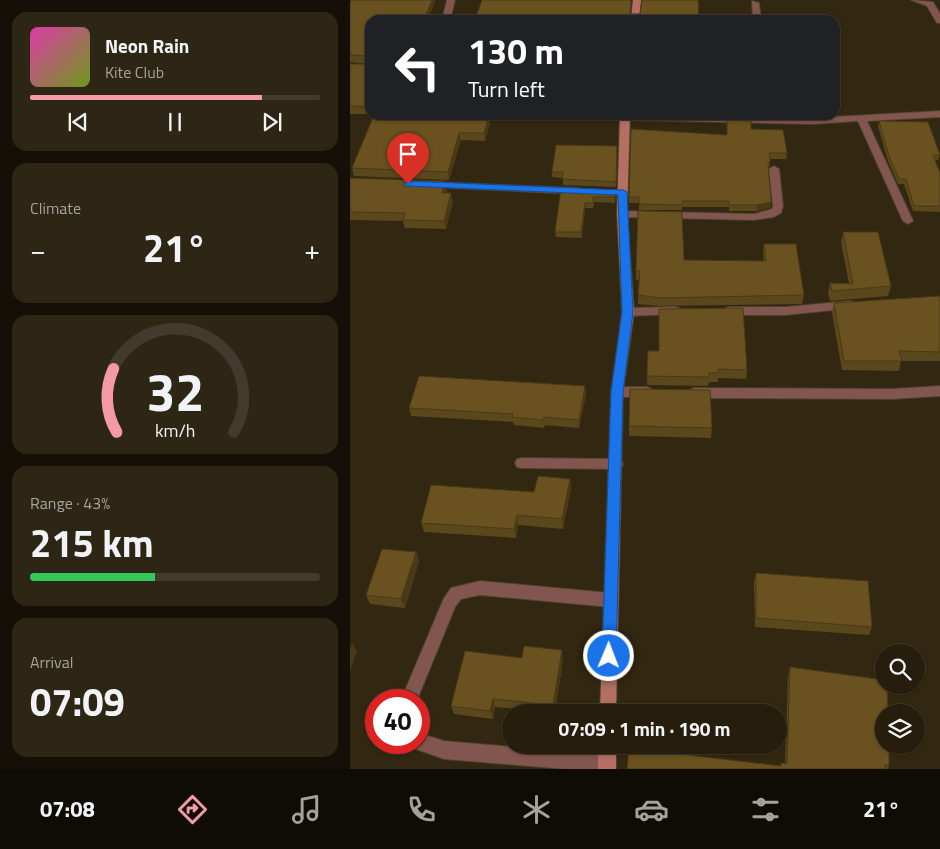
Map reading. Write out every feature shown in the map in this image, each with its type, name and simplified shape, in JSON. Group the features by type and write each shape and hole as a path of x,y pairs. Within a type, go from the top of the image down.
{"street":[{"path":"447,15 451,0"},
{"path":"636,15 637,0"},
{"path":"915,0 930,4 940,21"},
{"path":"755,3 756,15"},
{"path":"840,118 940,114"},
{"path":"861,118 908,221"},
{"path":"608,704 617,392 628,312 622,214 618,192 625,120"},
{"path":"622,214 754,217 770,215 777,211 778,206 774,169"},
{"path":"418,184 594,191"},
{"path":"716,311 785,311 863,304"},
{"path":"628,312 686,311"},
{"path":"686,392 892,394 940,391"},
{"path":"617,392 656,392"},
{"path":"522,463 616,464"},
{"path":"414,689 449,603 456,593 480,588 610,600"},
{"path":"430,746 444,750 607,766"}],"building":[{"path":"351,0 432,0 426,15 365,15 365,56 350,55"},
{"path":"482,0 631,0 630,14 640,14 642,0 698,0 699,15 477,15"},
{"path":"350,64 365,64 365,107 350,106"},
{"path":"372,120 488,120 484,133 459,133 448,172 352,168"},
{"path":"727,120 751,121 751,129 783,130 787,153 769,153 771,202 757,205 729,205 729,201 682,201 682,205 639,204 639,197 629,197 631,129 727,135"},
{"path":"879,121 928,122 940,155 933,155 940,173 940,206 914,206 906,179 899,179 889,156"},
{"path":"556,145 617,146 616,182 562,179 563,172 552,172"},
{"path":"350,178 445,181 442,193 451,193 444,221 403,220 405,213 350,212"},
{"path":"561,189 616,191 615,197 593,197 593,203 585,203 581,232 555,232"},
{"path":"638,211 682,212 684,260 766,261 764,244 796,244 804,295 660,298 638,295 640,271 636,271"},
{"path":"843,232 878,232 891,286 832,291 830,283 853,284"},
{"path":"940,296 940,352 899,351 902,361 844,361 834,303"},
{"path":"743,308 747,370 718,369 718,373 709,373 709,377 647,376 648,351 659,351 659,309"},
{"path":"419,376 585,386 579,420 544,417 543,420 512,417 513,414 409,408"},
{"path":"630,389 710,390 712,428 629,426"},
{"path":"538,476 570,479 562,519 517,515 514,529 421,523 431,485 534,492"},
{"path":"382,549 416,552 401,599 366,595"},
{"path":"756,573 868,581 872,627 756,618"},
{"path":"524,646 562,650 553,704 493,699 490,711 451,706 465,651 522,658"},
{"path":"790,667 875,679 875,694 887,694 888,704 875,704 875,754 889,754 889,766 885,765 885,769 627,769 628,754 680,754 781,766 781,763 787,764"}],"route":[{"path":"408,184 623,192 622,214 628,312 617,392 609,656"}]}
